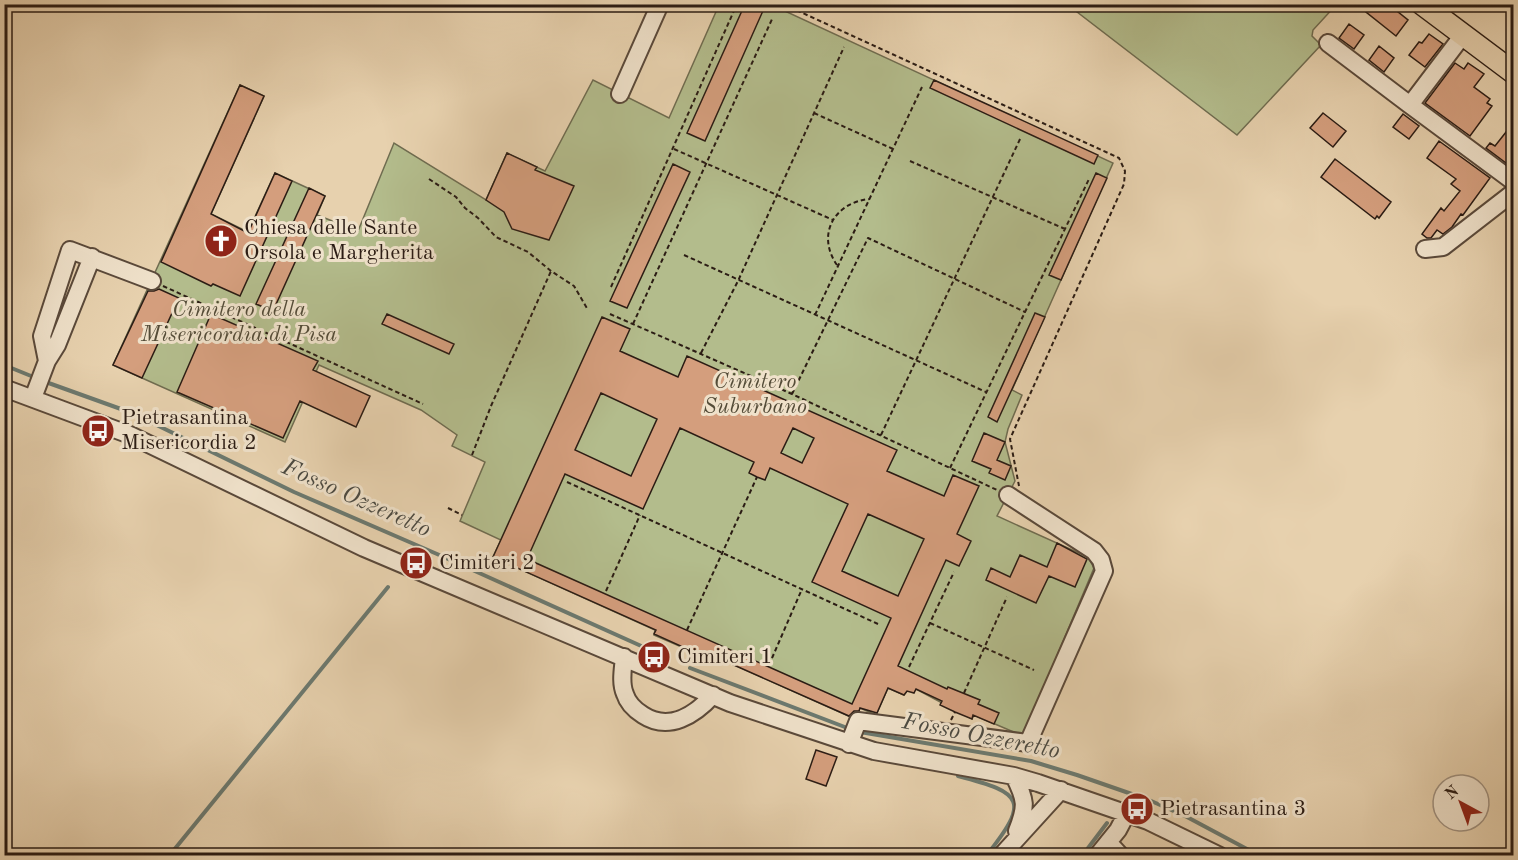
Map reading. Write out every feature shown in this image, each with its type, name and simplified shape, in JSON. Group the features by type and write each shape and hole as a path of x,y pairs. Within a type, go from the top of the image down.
{"main road":[{"path":"1422,4 1514,73"}],"street":[{"path":"620,94 660,4"},
{"path":"1410,105 1463,35"},
{"path":"1328,43 1514,182"},
{"path":"1425,249 1443,247 1514,192"},
{"path":"35,393 46,365 42,336 70,250 152,281"},
{"path":"4,388 35,393 130,435 364,548 713,696 908,758 1014,776 1061,790 1156,825 1220,855"},
{"path":"850,741 858,721 1028,743 1104,571 1101,560 1094,551 1013,498"},
{"path":"624,657 624,693 632,706 646,718 663,723 678,721 700,709 713,696"},
{"path":"1014,776 1023,793 1025,811 1014,840"},
{"path":"1001,855 1061,790"},
{"path":"1097,855 1118,830 1126,813"},
{"path":"1108,842 1121,855"}],"path":[{"path":"610,287 674,149 737,4"},
{"path":"610,314 792,394 1013,498 1018,477 1010,439 1124,184 1125,171 1119,159 783,4"},
{"path":"633,324 773,17"},
{"path":"701,353 738,280 844,47"},
{"path":"815,315 922,87"},
{"path":"814,112 893,149"},
{"path":"881,435 1021,137"},
{"path":"674,149 833,220"},
{"path":"910,161 1065,229"},
{"path":"429,179 456,197 496,237 528,252 550,271 574,286 588,310"},
{"path":"950,468 1089,179"},
{"path":"838,266 830,255 828,246 828,234 833,220 842,208 860,200 870,199"},
{"path":"792,394 868,238 1025,312"},
{"path":"684,255 986,392"},
{"path":"472,454 550,271"},
{"path":"152,281 423,404"},
{"path":"687,630 757,477"},
{"path":"567,482 878,624"},
{"path":"448,508 462,515"},
{"path":"606,591 640,515"},
{"path":"909,667 954,572"},
{"path":"769,665 802,589"},
{"path":"964,693 1007,597"},
{"path":"930,623 1034,670"}],"green space":[{"name":"Cimitero Suburbano","path":"719,5 772,5 1113,163 1012,390 1022,395 1005,442 1015,481 997,516 1088,557 1094,568 1023,736 974,715 972,719 916,689 907,691 904,695 888,688 876,715 860,708 855,719 710,654 707,658 654,635 655,630 493,557 501,540 460,521 485,462 452,446 457,435 421,410 319,365 285,442 113,365 240,85 264,96 211,214 248,232 275,173 325,196 317,215 358,231 394,143 486,200 507,153 545,171 593,80 669,118"},
{"path":"1068,5 1336,5 1313,30 1312,36 1321,45 1237,135"}],"building":[{"path":"745,4 766,4 705,141 687,133"},
{"path":"1372,4 1388,4 1408,20 1396,36 1366,12"},
{"path":"1349,24 1364,35 1354,49 1339,38"},
{"path":"1429,34 1443,44 1425,67 1409,55"},
{"path":"1379,46 1394,58 1384,72 1369,60"},
{"path":"1455,63 1464,69 1468,63 1484,74 1474,87 1490,99 1487,103 1492,106 1470,136 1425,103"},
{"path":"934,80 1098,155 1094,164 930,88"},
{"path":"240,85 264,96 211,214 248,233 275,173 292,181 240,296 213,284 211,286 161,262"},
{"path":"1323,113 1346,131 1333,147 1310,128"},
{"path":"1403,114 1419,126 1409,139 1393,127"},
{"path":"1514,122 1514,161 1510,166 1486,148 1490,143 1495,146"},
{"path":"1439,141 1490,178 1452,227 1443,234 1437,230 1431,238 1427,238 1422,234 1441,208 1444,211 1460,191 1451,184 1456,179 1427,158"},
{"path":"507,153 537,167 535,170 574,186 549,240 512,229 504,212 486,200"},
{"path":"1335,159 1391,202 1379,218 1377,216 1375,219 1321,177"},
{"path":"673,164 690,172 627,308 610,301"},
{"path":"1096,173 1107,178 1061,280 1049,275"},
{"path":"309,188 325,196 273,311 256,304"},
{"path":"159,289 179,298 142,378 113,365 148,291"},
{"path":"1035,313 1045,317 997,422 988,417"},
{"path":"211,314 318,361 313,370 370,396 356,427 300,401 283,438 177,392"},
{"path":"387,314 454,344 449,354 382,324"},
{"path":"602,317 630,329 620,351 678,377 687,356 897,450 887,471 944,496 953,475 979,486 957,534 971,541 959,566 946,560 898,666 947,689 948,687 980,700 978,704 999,713 994,724 973,715 972,719 955,712 940,705 942,701 916,689 914,693 907,691 904,695 888,688 877,713 860,708 859,711 854,711 849,716 709,654 707,658 654,634 656,630 493,557","holes":["601,393 657,419 631,476 575,450","680,428 754,462 749,473 757,477 765,480 770,468 848,504 812,582 891,618 852,704 527,559 565,474 643,509","793,428 814,438 802,463 781,453","868,514 924,539 898,596 842,571"]},
{"path":"984,433 1005,442 997,460 1011,466 1005,480 989,473 991,469 972,461"},
{"path":"1057,543 1087,559 1075,587 1049,576 1036,603 986,580 991,568 1010,577 1020,555 1047,567"},
{"path":"816,750 837,757 826,786 806,779"}],"waterway":[{"name":"Fosso Ozzeretto","path":"4,365 36,378"},
{"name":"Fosso Ozzeretto","path":"43,381 132,413 294,492 659,654"},
{"path":"169,856 388,587"},
{"name":"Fosso Ozzeretto","path":"690,668 850,729"},
{"name":"Fosso Ozzeretto","path":"860,732 1031,761 1077,775 1149,800 1187,817 1260,856"},
{"path":"958,776 996,788 1007,794 1013,802 1014,811 1009,823 986,856"},
{"path":"1082,856 1107,823"}],"place":[{"name":"Chiesa delle Sante Orsola e Margherita","path":"221,241"},
{"name":"Pietrasantina Misericordia 2","path":"98,431"},
{"name":"Cimiteri 2","path":"416,563"},
{"name":"Cimiteri 1","path":"654,657"},
{"name":"Pietrasantina 3","path":"1137,809"}],"park label":[{"name":"Cimitero della Misericordia di Pisa","path":"239,322"}]}
